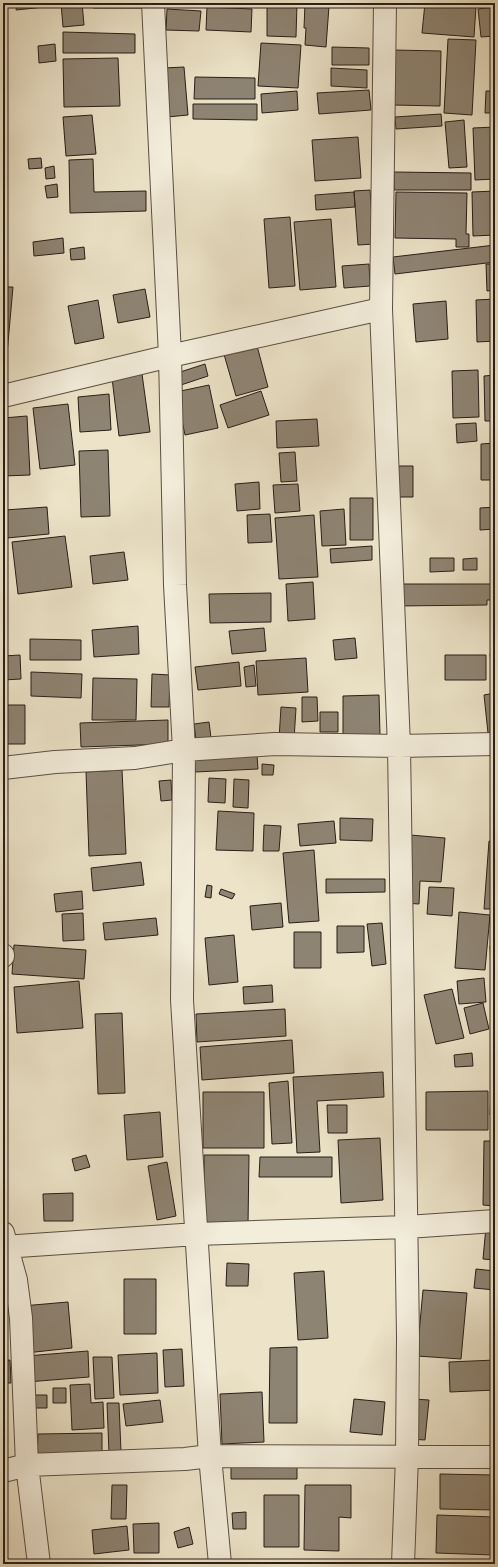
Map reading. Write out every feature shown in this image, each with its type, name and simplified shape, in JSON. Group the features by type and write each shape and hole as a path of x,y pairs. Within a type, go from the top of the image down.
{"street":[{"path":"153,3 170,356 175,584 184,750 182,1000 210,1456 220,1564"},
{"path":"385,3 382,309 399,746 407,1228 407,1457 403,1564"},
{"path":"3,396 170,356 382,309"},
{"path":"3,768 55,762 135,758 184,750 275,744 399,746 495,744"},
{"path":"39,1564 27,1465 21,1318 16,1280 4,1242 197,1234 407,1228 495,1221"},
{"path":"3,1471 27,1465 185,1459 210,1456 495,1457"}],"building":[{"path":"17,3 55,3 55,6 16,10"},
{"path":"61,3 82,3 84,25 63,27"},
{"path":"93,3 141,3 141,8 93,8"},
{"path":"267,3 297,3 296,37 267,36"},
{"path":"425,3 476,6 474,37 422,33"},
{"path":"305,4 329,6 326,47 305,45"},
{"path":"207,7 252,9 251,32 206,30"},
{"path":"495,7 495,36 481,37 478,9"},
{"path":"167,9 201,11 199,31 166,30"},
{"path":"63,32 135,34 135,53 63,53"},
{"path":"448,39 476,40 472,115 444,113"},
{"path":"261,43 301,45 298,88 258,86"},
{"path":"55,44 56,61 39,63 38,46"},
{"path":"332,47 369,48 369,65 332,65"},
{"path":"394,50 441,51 440,106 393,105"},
{"path":"118,58 120,106 64,107 63,59"},
{"path":"184,67 188,115 167,117 164,68"},
{"path":"331,68 367,70 367,88 331,86"},
{"path":"195,77 255,78 255,99 194,99"},
{"path":"369,90 371,110 319,114 317,93"},
{"path":"297,91 298,110 262,113 261,94"},
{"path":"486,91 495,91 495,113 485,113"},
{"path":"193,104 257,104 257,120 193,119"},
{"path":"441,114 442,126 396,129 395,117"},
{"path":"92,115 96,154 66,156 63,117"},
{"path":"464,120 467,167 449,168 445,122"},
{"path":"495,127 495,179 475,180 473,128"},
{"path":"358,137 361,178 315,181 312,140"},
{"path":"41,158 42,168 29,169 28,159"},
{"path":"93,159 94,192 146,191 146,211 70,213 69,160"},
{"path":"54,166 55,178 46,179 45,168"},
{"path":"394,172 471,173 471,190 394,190"},
{"path":"57,184 58,197 47,198 45,186"},
{"path":"370,190 374,244 358,245 354,191"},
{"path":"495,191 495,235 473,236 472,192"},
{"path":"354,192 355,207 316,210 315,195"},
{"path":"396,192 467,193 466,234 469,234 469,247 456,247 456,239 395,238"},
{"path":"290,217 295,286 269,288 264,219"},
{"path":"331,219 336,287 300,290 294,222"},
{"path":"63,238 64,253 34,256 33,242"},
{"path":"495,245 495,262 395,274 393,257"},
{"path":"84,247 85,259 71,260 70,249"},
{"path":"369,264 370,286 344,288 342,266"},
{"path":"486,264 495,264 495,290 487,291"},
{"path":"3,287 13,287 4,387 3,387"},
{"path":"145,289 150,317 118,323 113,295"},
{"path":"495,299 495,341 477,342 476,300"},
{"path":"98,300 104,338 75,344 68,306"},
{"path":"446,301 448,339 416,342 413,304"},
{"path":"256,342 268,387 236,396 223,351"},
{"path":"205,364 208,376 178,386 174,374"},
{"path":"478,370 479,417 453,418 452,371"},
{"path":"142,374 150,432 119,436 112,378"},
{"path":"495,375 495,421 485,421 484,376"},
{"path":"209,385 218,428 185,435 176,392"},
{"path":"261,391 269,415 228,428 220,405"},
{"path":"109,394 111,430 80,432 78,397"},
{"path":"68,404 75,465 40,469 33,408"},
{"path":"27,416 30,475 3,476 3,418"},
{"path":"317,419 319,446 277,448 276,421"},
{"path":"476,423 477,441 457,443 456,424"},
{"path":"495,443 495,480 481,480 481,444"},
{"path":"108,450 110,516 81,517 79,451"},
{"path":"295,452 297,481 281,482 279,453"},
{"path":"396,466 413,466 413,497 396,497"},
{"path":"259,482 260,509 237,511 235,484"},
{"path":"298,484 300,511 275,513 273,485"},
{"path":"350,498 373,498 373,540 350,540"},
{"path":"47,507 49,534 7,538 5,510"},
{"path":"495,507 495,529 480,530 480,508"},
{"path":"344,509 346,545 322,546 320,511"},
{"path":"270,514 272,542 248,543 247,515"},
{"path":"314,515 318,577 279,579 275,518"},
{"path":"65,536 72,587 18,594 12,542"},
{"path":"372,546 372,560 331,563 330,549"},
{"path":"124,552 128,580 93,584 90,556"},
{"path":"430,558 454,558 454,571 430,572"},
{"path":"477,558 477,570 463,570 463,559"},
{"path":"313,582 315,619 288,621 286,584"},
{"path":"398,584 495,584 495,600 487,600 487,605 398,606"},
{"path":"271,593 271,622 210,623 209,594"},
{"path":"138,626 139,654 94,657 92,630"},
{"path":"264,628 266,651 232,654 229,631"},
{"path":"355,638 357,658 335,660 333,640"},
{"path":"30,639 81,640 81,660 30,660"},
{"path":"495,653 495,684 494,684 490,654"},
{"path":"20,655 21,679 3,680 3,656"},
{"path":"445,655 486,655 486,680 445,680"},
{"path":"306,658 308,692 258,695 256,661"},
{"path":"239,662 241,686 198,690 195,667"},
{"path":"254,665 256,686 246,687 244,667"},
{"path":"31,672 82,674 81,698 31,696"},
{"path":"152,674 170,675 169,707 151,707"},
{"path":"93,678 137,679 136,720 92,720"},
{"path":"495,693 495,732 488,733 484,695"},
{"path":"379,695 380,735 343,736 343,696"},
{"path":"302,697 317,697 318,721 302,722"},
{"path":"4,705 25,705 25,744 5,744"},
{"path":"281,707 296,708 294,740 279,739"},
{"path":"320,712 338,712 338,732 320,732"},
{"path":"168,720 168,744 81,747 80,723"},
{"path":"209,722 211,738 196,740 194,724"},
{"path":"257,755 258,769 195,772 194,758"},
{"path":"262,764 274,765 273,775 262,775"},
{"path":"122,770 126,854 89,856 86,772"},
{"path":"209,778 226,779 225,803 208,802"},
{"path":"234,779 249,780 248,808 233,807"},
{"path":"171,780 172,800 161,801 159,781"},
{"path":"218,811 254,813 253,851 216,850"},
{"path":"340,818 373,819 372,841 340,840"},
{"path":"334,821 336,843 300,846 298,824"},
{"path":"264,825 281,826 279,851 263,851"},
{"path":"410,835 445,838 441,882 420,881 419,904 404,903"},
{"path":"489,841 495,842 495,909 484,909"},
{"path":"314,850 319,921 289,923 283,853"},
{"path":"141,862 144,885 93,891 91,868"},
{"path":"326,879 385,879 385,892 326,893"},
{"path":"207,885 212,886 211,898 205,897"},
{"path":"429,887 454,888 452,916 427,914"},
{"path":"221,889 235,894 232,899 219,894"},
{"path":"82,891 83,909 56,912 54,894"},
{"path":"281,903 283,927 252,930 250,906"},
{"path":"459,912 490,915 485,970 455,968"},
{"path":"83,913 84,940 63,941 62,914"},
{"path":"156,918 158,935 105,940 103,923"},
{"path":"382,923 386,964 372,966 367,924"},
{"path":"337,926 364,926 364,952 337,953"},
{"path":"294,932 321,932 321,968 294,968"},
{"path":"234,935 238,982 209,985 205,938"},
{"path":"14,945 86,950 84,979 12,974"},
{"path":"490,946 495,946 495,965 491,965"},
{"path":"484,978 486,1002 459,1004 457,981"},
{"path":"79,981 83,1028 17,1033 14,987"},
{"path":"272,985 273,1002 244,1004 243,987"},
{"path":"452,989 464,1038 436,1044 424,995"},
{"path":"491,994 495,994 495,1013 492,1013"},
{"path":"483,1003 489,1029 470,1034 464,1008"},
{"path":"285,1009 286,1036 197,1042 196,1014"},
{"path":"122,1013 125,1093 98,1094 95,1014"},
{"path":"292,1040 294,1073 202,1080 200,1047"},
{"path":"472,1053 473,1066 455,1067 454,1055"},
{"path":"383,1072 384,1097 317,1101 320,1152 297,1153 293,1077"},
{"path":"288,1081 292,1143 272,1144 269,1083"},
{"path":"488,1091 488,1130 426,1130 426,1092"},
{"path":"203,1092 264,1092 264,1148 203,1148"},
{"path":"491,1092 495,1092 495,1115 490,1115"},
{"path":"327,1105 347,1105 347,1133 328,1133"},
{"path":"160,1112 163,1157 127,1160 124,1115"},
{"path":"380,1138 383,1200 341,1203 338,1140"},
{"path":"484,1141 495,1141 495,1206 483,1205"},
{"path":"86,1155 90,1167 75,1171 72,1159"},
{"path":"204,1155 249,1155 248,1225 204,1225"},
{"path":"260,1157 332,1157 332,1177 259,1177"},
{"path":"167,1162 176,1216 157,1220 148,1166"},
{"path":"73,1193 73,1221 44,1221 43,1194"},
{"path":"486,1227 495,1227 495,1260 483,1259"},
{"path":"227,1263 249,1264 248,1286 226,1286"},
{"path":"476,1269 495,1271 495,1290 474,1288"},
{"path":"324,1271 328,1338 298,1340 294,1273"},
{"path":"124,1279 156,1279 156,1334 124,1334"},
{"path":"423,1290 467,1293 461,1359 417,1356"},
{"path":"68,1302 72,1348 26,1353 22,1306"},
{"path":"297,1347 297,1423 269,1423 270,1348"},
{"path":"182,1349 184,1386 165,1387 163,1350"},
{"path":"88,1351 89,1377 27,1382 26,1356"},
{"path":"157,1353 158,1393 120,1395 118,1355"},
{"path":"93,1357 112,1357 114,1398 95,1399"},
{"path":"10,1360 11,1383 3,1383 3,1361"},
{"path":"495,1360 495,1390 450,1392 449,1362"},
{"path":"90,1384 91,1403 103,1402 104,1428 72,1430 70,1385"},
{"path":"53,1388 66,1388 66,1403 53,1403"},
{"path":"262,1392 264,1442 222,1444 220,1394"},
{"path":"29,1395 47,1395 47,1408 29,1408"},
{"path":"354,1399 385,1402 382,1435 350,1432"},
{"path":"413,1399 429,1400 425,1440 410,1439"},
{"path":"160,1400 163,1422 126,1426 123,1404"},
{"path":"107,1403 119,1403 121,1452 109,1453"},
{"path":"102,1433 102,1456 37,1457 38,1434"},
{"path":"297,1462 297,1479 231,1479 231,1463"},
{"path":"440,1474 495,1475 495,1510 440,1509"},
{"path":"112,1485 127,1485 126,1519 111,1519"},
{"path":"305,1485 351,1485 351,1518 339,1517 339,1551 304,1550"},
{"path":"264,1495 299,1495 299,1547 264,1547"},
{"path":"3,1511 5,1511 7,1536 3,1537"},
{"path":"246,1512 246,1529 233,1529 232,1513"},
{"path":"437,1515 495,1517 494,1555 436,1553"},
{"path":"159,1523 159,1553 134,1553 133,1524"},
{"path":"127,1526 129,1550 94,1554 92,1530"},
{"path":"189,1527 193,1544 178,1548 174,1532"},
{"path":"415,1559 493,1561 493,1564 415,1564"}]}
